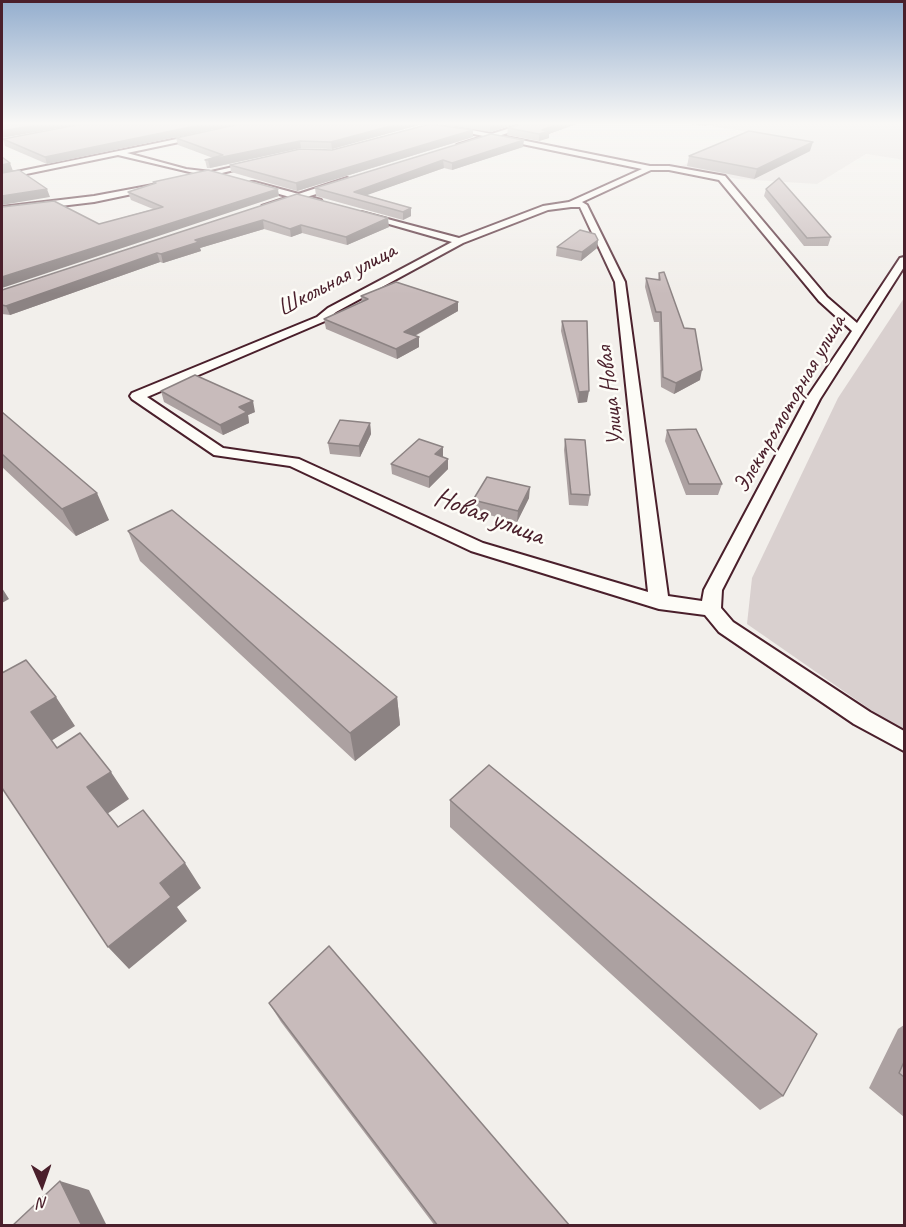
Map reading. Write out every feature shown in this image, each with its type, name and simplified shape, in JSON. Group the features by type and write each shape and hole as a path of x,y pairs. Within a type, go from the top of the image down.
{"street":[{"path":"260,209 350,180"},
{"name":"Школьная улица","path":"219,452 137,396 321,319 332,310 460,241 546,208 571,204 623,180"},
{"path":"724,180 823,299 857,329"},
{"path":"247,182 333,206"},
{"path":"2,210 94,199 159,186"},
{"name":"Улица Новая","path":"571,204 583,205 620,282 659,602"},
{"path":"356,212 460,241"},
{"name":"Электромоторная улица","path":"711,609 713,590 813,399 904,260"},
{"name":"Новая улица","path":"219,452 294,462 477,547 659,602 711,609"},
{"path":"711,609 726,627 862,718 904,742"}],"shaded area":[{"path":"758,180 823,180 817,184"},
{"path":"904,298 904,733 747,624 752,578 838,398"}],"building":[{"path":"2,180 34,180 47,189 2,196"},
{"path":"246,180 278,189 2,277 2,207 54,201 99,224 163,207 128,192 156,183 153,182"},
{"path":"286,180 305,180 296,183"},
{"path":"340,180 387,180 354,192 411,208 403,212 315,188"},
{"path":"776,180 781,180 831,237 807,238 766,189"},
{"path":"297,194 388,218 346,237 301,225 290,229 263,220 195,240 199,242 161,254 157,253 6,306 2,305 2,290"},
{"path":"580,230 595,234 598,240 582,252 557,247"},
{"path":"664,272 684,328 695,329 702,370 676,383 663,377 661,312 656,312 646,278 660,280 659,273"},
{"path":"396,282 458,302 404,332 419,337 396,349 324,319 368,299 361,296"},
{"path":"562,321 587,321 589,391 579,392"},
{"path":"195,375 253,401 239,407 247,412 220,425 161,391"},
{"path":"2,412 97,493 62,509 2,454"},
{"path":"340,420 370,423 359,446 328,443"},
{"path":"696,429 722,484 689,484 667,430"},
{"path":"419,439 443,447 435,454 448,459 429,477 391,464"},
{"path":"565,439 585,440 590,495 571,494"},
{"path":"487,477 530,487 518,511 473,500"},
{"path":"172,510 397,697 350,733 128,531"},
{"path":"26,660 56,697 31,712 57,748 80,733 111,772 87,787 118,827 143,810 185,863 160,883 171,897 108,947 2,788 2,673"},
{"path":"489,765 817,1034 783,1096 450,800"},
{"path":"329,946 570,1226 438,1226 269,1003"},
{"path":"904,1062 904,1077 899,1073"},
{"path":"60,1181 82,1226 12,1226"}]}
